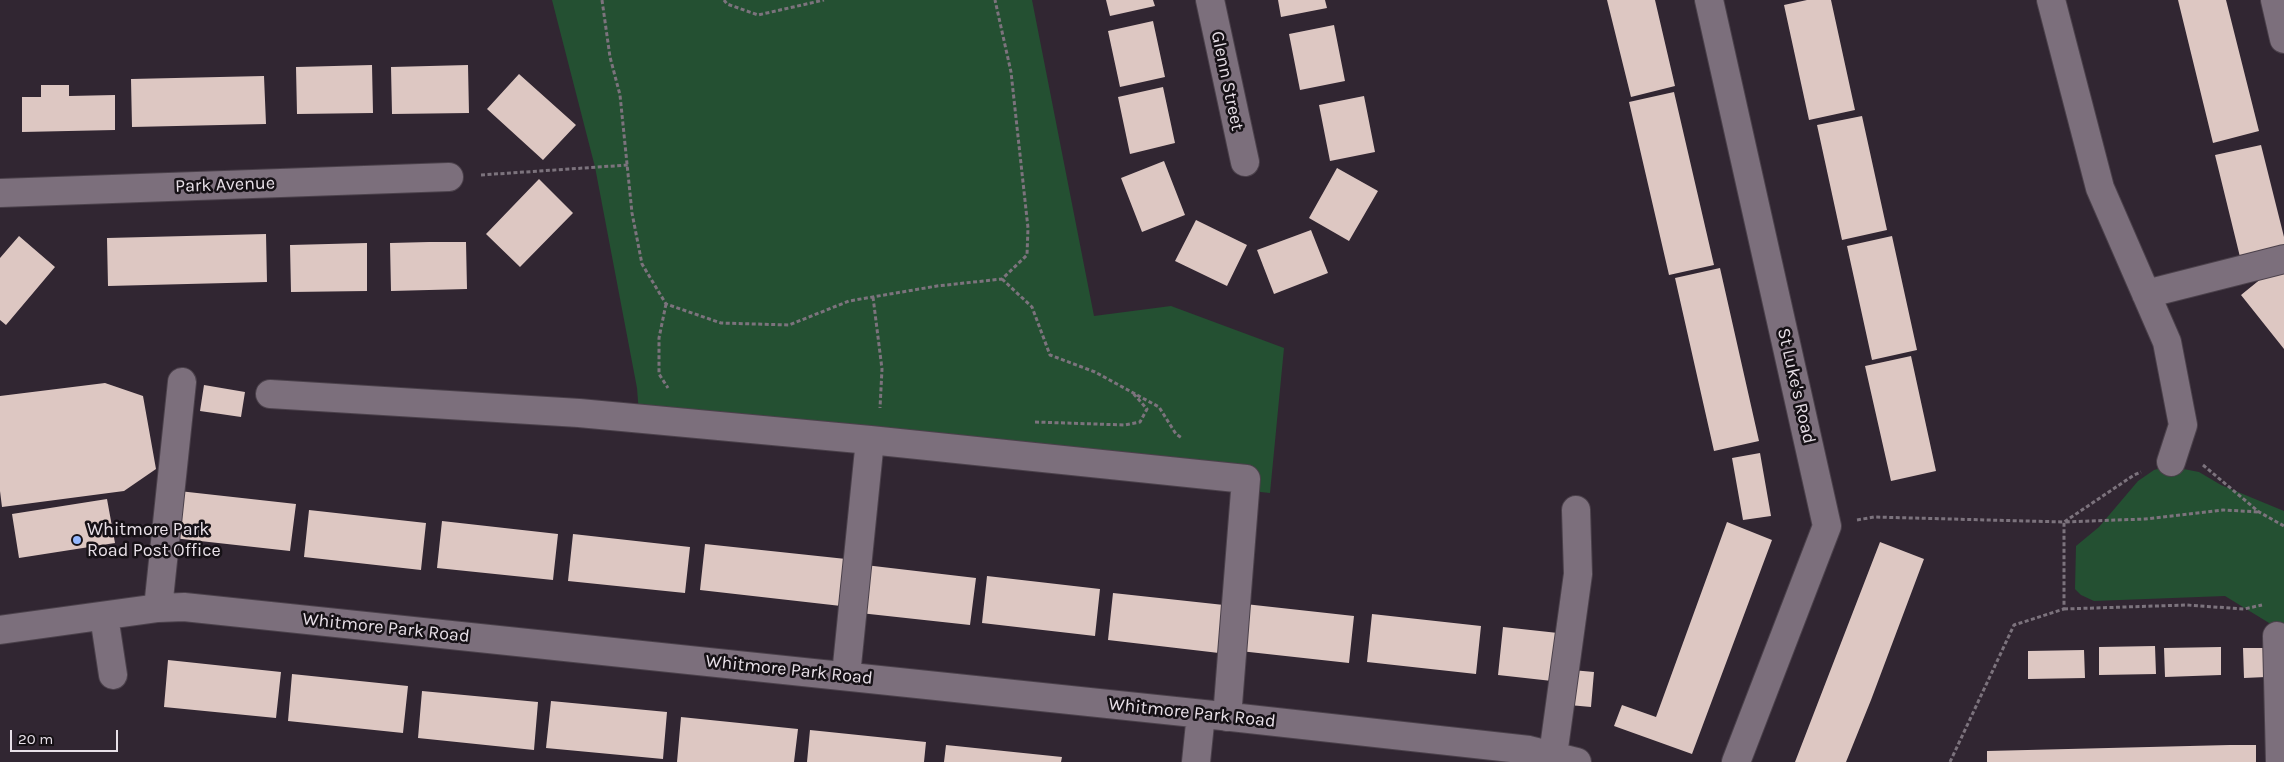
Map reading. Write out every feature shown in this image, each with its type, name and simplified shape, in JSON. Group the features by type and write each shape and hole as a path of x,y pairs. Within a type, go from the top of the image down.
{"street":[{"name":"Glenn Street","path":"1210,0 1244,162"},
{"name":"St Luke's Road","path":"1710,0 1827,526"},
{"path":"2050,0 2100,188 2168,342 2183,425 2171,462"},
{"path":"2274,0 2284,39"},
{"name":"Park Avenue","path":"0,192 449,177"},
{"path":"2146,294 2284,259"},
{"path":"158,608 182,382"},
{"path":"270,394 579,413 870,440 1246,479 1227,717"},
{"path":"846,675 870,440"},
{"path":"1565,758 1578,574 1576,510"},
{"path":"1736,762 1827,526"},
{"name":"Whitmore Park Road","path":"0,630 158,608 184,607 846,675 1529,750 1565,758"},
{"path":"104,616 113,675"},
{"path":"2277,636 2280,762"},
{"path":"1196,762 1201,714"}],"path":[{"path":"602,0 610,57 620,96 632,213 642,264 666,304 721,323 788,325 849,301 937,286 1002,279 1027,255 1028,228 1011,72 995,0"},
{"path":"724,0 727,4 758,15 824,0"},
{"path":"449,177 628,165"},
{"path":"1002,279 1032,307 1050,355 1095,372 1159,407 1176,434 1189,443"},
{"path":"873,297 882,369 880,410"},
{"path":"666,304 659,338 659,374 673,395"},
{"path":"1025,422 1125,425 1140,422 1146,409 1132,392"},
{"path":"2064,522 2134,475 2171,462 2203,465 2259,512 2284,526"},
{"path":"1827,526 1874,517 2064,522 2145,519 2223,510 2259,512"},
{"path":"2064,522 2064,609"},
{"path":"1950,762 2014,624 2064,609 2186,605 2244,609 2268,604"}],"green space":[{"path":"552,0 1032,0 1094,316 1171,306 1284,348 1270,493 640,427 637,388 595,167"},
{"path":"2168,466 2199,472 2221,485 2284,511 2284,627 2274,626 2225,596 2094,601 2081,595 2075,589 2076,546 2099,527 2138,481 2154,470"}],"building":[{"path":"1106,0 1153,0 1155,6 1110,16"},
{"path":"1278,0 1325,0 1327,8 1281,17"},
{"path":"1607,0 1655,0 1675,86 1631,97"},
{"path":"1807,0 1831,0 1855,110 1809,120 1784,5"},
{"path":"2178,0 2226,0 2259,131 2213,143"},
{"path":"1153,21 1165,77 1120,87 1108,31"},
{"path":"1334,25 1345,81 1300,90 1289,34"},
{"path":"372,65 373,113 297,114 296,67"},
{"path":"468,65 469,113 392,114 391,67"},
{"path":"519,74 576,125 543,160 487,109"},
{"path":"264,76 266,124 132,127 131,79"},
{"path":"41,85 69,85 69,96 115,95 115,130 22,132 22,97 41,97"},
{"path":"1163,87 1175,143 1130,154 1118,97"},
{"path":"1674,92 1714,265 1669,275 1629,102"},
{"path":"1364,96 1375,152 1330,161 1319,105"},
{"path":"1862,116 1887,230 1842,240 1817,125"},
{"path":"2261,145 2284,237 2284,250 2241,261 2215,155"},
{"path":"1164,161 1185,215 1142,232 1121,178"},
{"path":"1337,168 1378,191 1349,241 1309,218"},
{"path":"539,179 573,213 520,267 486,234"},
{"path":"1196,220 1247,245 1227,286 1175,261"},
{"path":"1311,230 1328,273 1274,294 1257,250"},
{"path":"266,234 267,282 108,286 107,238"},
{"path":"19,236 55,267 6,325 0,320 0,258"},
{"path":"1892,236 1917,350 1872,360 1847,246"},
{"path":"466,242 467,289 391,291 390,243"},
{"path":"367,243 367,291 291,292 290,245"},
{"path":"2278,265 2284,273 2284,349 2241,295"},
{"path":"1720,268 1759,441 1714,451 1675,278"},
{"path":"1911,356 1936,471 1891,481 1865,366"},
{"path":"105,383 143,396 156,469 124,491 2,507 0,491 0,396"},
{"path":"204,385 245,392 241,417 200,411"},
{"path":"1760,453 1771,516 1743,520 1732,458"},
{"path":"179,491 296,504 290,551 173,538"},
{"path":"107,499 115,543 19,558 12,514"},
{"path":"309,510 426,523 421,570 304,557"},
{"path":"442,521 558,534 553,580 437,568"},
{"path":"1727,522 1772,540 1692,754 1614,726 1622,705 1656,717"},
{"path":"573,534 690,547 685,593 568,581"},
{"path":"1880,542 1924,559 1871,700 1846,762 1795,762"},
{"path":"705,544 846,559 841,606 700,590"},
{"path":"865,565 976,578 970,625 860,613"},
{"path":"987,576 1100,589 1095,636 982,623"},
{"path":"1113,593 1224,605 1219,653 1108,640"},
{"path":"1245,604 1354,616 1349,663 1240,651"},
{"path":"1372,614 1481,626 1476,674 1367,662"},
{"path":"1503,627 1558,633 1552,681 1498,675"},
{"path":"2155,646 2156,674 2099,675 2099,647"},
{"path":"2221,647 2221,675 2165,677 2164,648"},
{"path":"2243,648 2265,648 2266,677 2244,678"},
{"path":"2084,650 2085,678 2028,679 2028,651"},
{"path":"168,660 281,672 276,718 164,707"},
{"path":"1572,670 1594,672 1591,707 1569,705"},
{"path":"292,674 408,686 403,733 288,721"},
{"path":"422,691 538,702 534,750 418,738"},
{"path":"551,701 667,712 663,759 546,748"},
{"path":"681,717 798,729 794,762 677,762"},
{"path":"810,730 926,742 924,762 807,762"},
{"path":"946,745 1062,757 1061,762 944,762"},
{"path":"2256,745 2256,762 1987,762 1987,751"}],"place":[{"name":"Whitmore Park Road Post Office","path":"77,540"}]}
